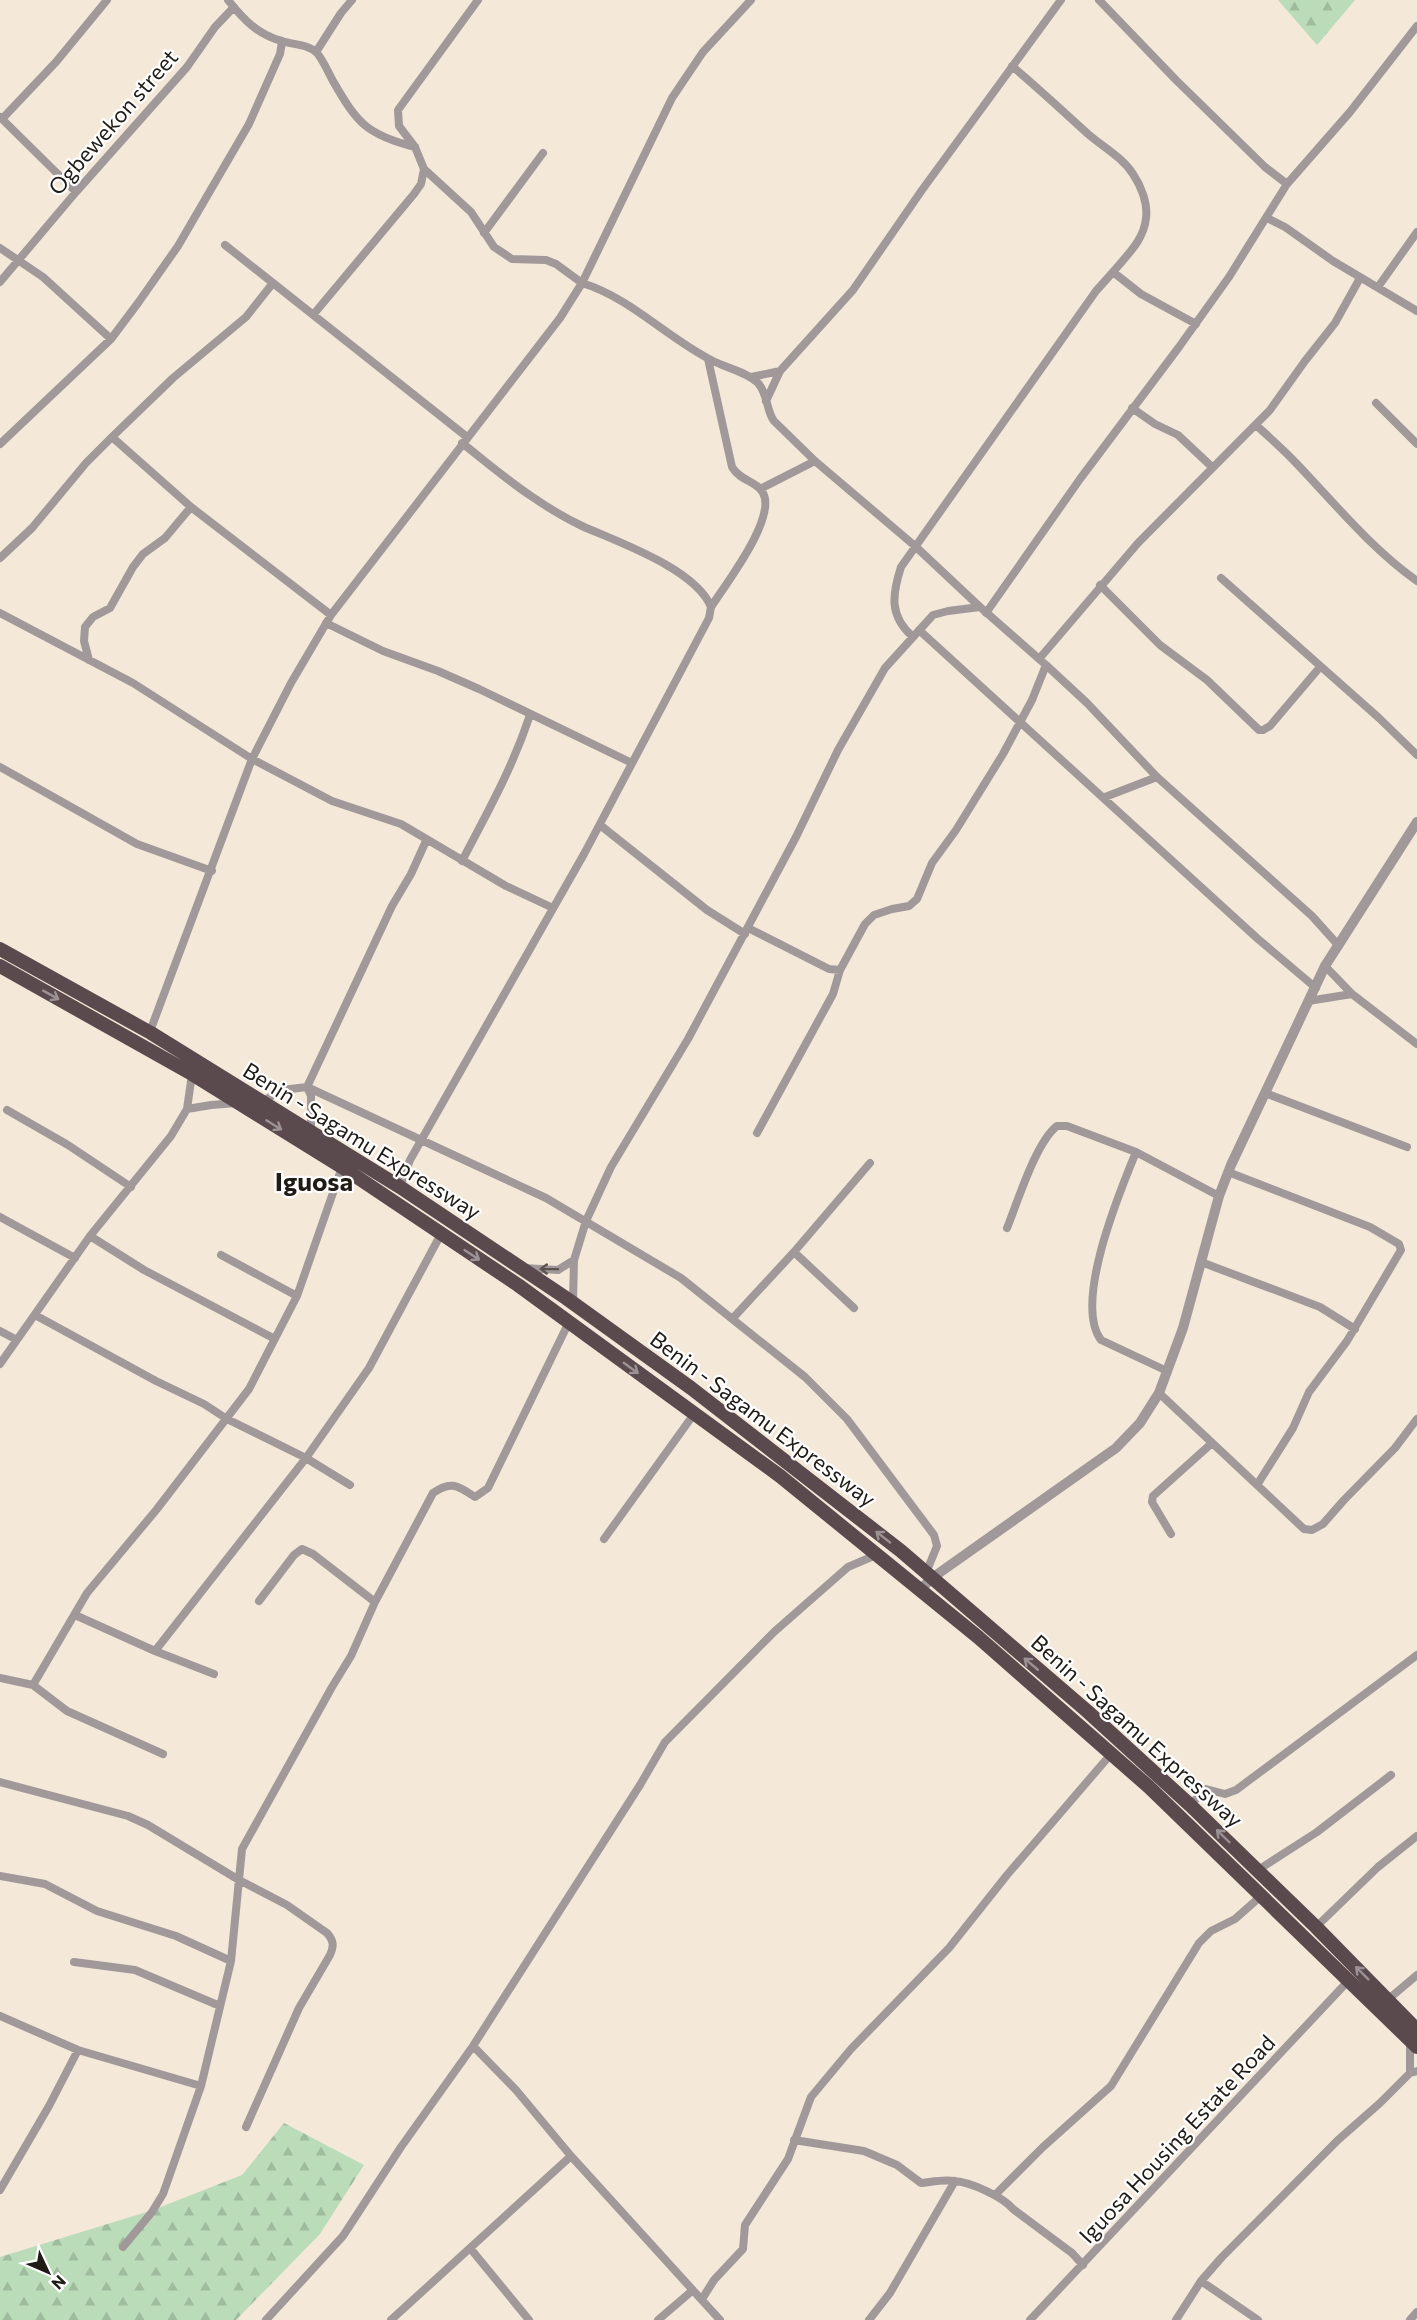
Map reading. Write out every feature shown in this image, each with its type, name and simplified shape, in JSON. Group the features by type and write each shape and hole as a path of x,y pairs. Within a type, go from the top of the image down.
{"highway":[{"name":"Benin - Sagamu Expressway","path":"0,949 151,1033 400,1187 573,1303 691,1388 901,1551 1087,1711 1155,1782 1190,1805 1316,1927 1383,2004"},
{"path":"0,966 192,1074 342,1167 518,1285 780,1476 987,1644 1111,1754 1155,1782 1261,1896 1350,1980 1383,2004 1415,2039"}],"street":[{"path":"76,192 1,118 56,62 106,0"},
{"path":"316,52 352,0"},
{"path":"478,0 398,110 399,126 415,147 424,169 471,212 494,247 512,258 546,260 556,264 582,283 616,296 669,335 708,359 752,377 762,389 769,414 774,421 815,461 915,546 983,610 1039,658 1087,703 1158,777 1312,916 1339,946"},
{"path":"132,1040 151,1033 252,759 291,683 326,623 464,440 560,318 582,283 672,98 703,52 751,0"},
{"path":"766,401 780,371 852,290 1061,0"},
{"path":"1100,0 1176,80 1265,167 1287,184"},
{"path":"231,3 247,23 267,36 316,52 352,114 367,128 387,140 415,147"},
{"name":"Ogbewekon street","path":"0,282 186,67 231,3"},
{"path":"983,610 1196,324 1287,184 1350,112 1417,26"},
{"path":"0,444 111,339 178,246 243,134 280,54 282,42"},
{"path":"1012,66 1117,157 1134,175 1146,204 1146,219 1141,238 1096,291 901,567 893,591 896,614 916,634 1105,797 1258,939 1316,988"},
{"path":"484,233 543,153"},
{"path":"313,315 414,194 421,184 424,169"},
{"path":"1267,218 1285,227 1360,278 1417,311"},
{"path":"1378,287 1417,232"},
{"path":"225,245 531,496 580,525 644,552 675,571 702,593 711,607"},
{"path":"0,248 43,277 111,339"},
{"path":"1113,272 1141,294 1196,324"},
{"path":"1039,658 1138,543 1270,410 1335,323 1360,278"},
{"path":"0,558 32,528 112,437 173,378 246,317 273,283"},
{"path":"400,1187 410,1160 600,825 709,618 711,607 760,531 766,505 764,493 739,477 732,467 708,359"},
{"path":"752,377 780,371"},
{"path":"1376,403 1417,444"},
{"path":"1132,408 1155,424 1178,435 1212,467"},
{"path":"1256,425 1294,460 1373,546 1417,581"},
{"path":"112,437 190,507 331,615"},
{"path":"760,489 815,461"},
{"path":"89,660 84,641 85,627 93,618 110,608 143,554 165,538 190,507"},
{"path":"1221,578 1379,718 1417,755"},
{"path":"1100,585 1160,645 1207,680 1259,730 1270,726 1320,667"},
{"path":"573,1303 574,1260 586,1221 611,1167 688,1039 796,837 838,750 885,668 933,615 948,611 983,610"},
{"path":"0,613 133,683 252,759 332,801 401,824 426,841 506,886 553,908"},
{"path":"326,623 383,651 438,671 632,763"},
{"path":"757,1133 833,994 840,970 861,931 874,915 909,906 917,899 932,863 956,830 1003,754 1046,665"},
{"path":"462,861 507,776 530,715"},
{"path":"0,767 137,844 212,871"},
{"path":"1105,797 1158,777"},
{"path":"929,1575 1116,1448 1140,1423 1159,1393 1183,1328 1219,1196 1228,1172 1325,966 1417,822"},
{"path":"600,825 707,910 746,931 829,969 840,970"},
{"path":"311,1131 311,1096 307,1087 392,906 411,874 426,841"},
{"path":"1325,966 1352,994 1417,1044"},
{"path":"1308,1001 1352,994"},
{"path":"0,1364 90,1236 171,1136 187,1109 192,1074"},
{"path":"263,1101 282,1090 307,1087 546,1198 681,1278 805,1377 848,1419 934,1535 937,1546 929,1575 920,1590"},
{"path":"1265,1093 1407,1147"},
{"path":"187,1109 239,1103"},
{"path":"8,1110 77,1150 131,1187"},
{"path":"1007,1228 1041,1145 1049,1132 1057,1125 1067,1126 1136,1152 1219,1196"},
{"path":"1136,1152 1117,1199 1095,1272 1093,1317 1096,1333 1101,1340 1167,1371"},
{"path":"733,1318 794,1252 870,1163"},
{"path":"33,1685 87,1593 157,1509 249,1389 297,1296 342,1167"},
{"path":"1228,1172 1370,1227 1399,1244 1400,1254 1355,1329 1309,1392 1293,1428 1257,1485"},
{"path":"0,1216 75,1258"},
{"path":"155,1652 306,1458 369,1368 441,1234"},
{"path":"90,1236 144,1270 275,1339"},
{"path":"794,1252 854,1308"},
{"path":"221,1255 297,1296"},
{"path":"521,1268 558,1270 574,1260"},
{"path":"1201,1262 1320,1307 1355,1329"},
{"path":"35,1315 204,1404 227,1419 306,1458 350,1485"},
{"path":"123,2247 152,2212 163,2194 201,2086 231,1960 242,1849 351,1656 375,1602 433,1493 443,1486 453,1485 475,1497 488,1488 568,1322"},
{"path":"0,1331 17,1340"},
{"path":"1159,1393 1304,1529 1312,1530 1323,1524 1395,1448 1417,1419"},
{"path":"604,1539 694,1414"},
{"path":"1171,1534 1152,1502 1153,1496 1212,1443"},
{"path":"259,1601 302,1549 313,1554 375,1602"},
{"path":"266,2320 343,2236 401,2147 473,2046 640,1785 665,1742 774,1632 848,1567 876,1555"},
{"path":"75,1615 155,1652 214,1674"},
{"path":"1190,1805 1206,1789 1225,1794 1236,1790 1417,1654"},
{"path":"0,1678 33,1685 67,1711 163,1754"},
{"path":"702,2299 714,2280 741,2252 745,2225 788,2159 811,2097 851,2049 949,1948 1007,1875 1111,1754"},
{"path":"1258,1870 1317,1833 1391,1776"},
{"path":"0,1782 128,1816 166,1834 239,1881 287,1905 332,1939 333,1947 299,2008 246,2127"},
{"path":"1316,1927 1378,1867 1417,1836"},
{"path":"0,1876 45,1884 98,1911 176,1936 231,1960"},
{"path":"995,2195 1043,2146 1111,2086 1199,1943 1211,1932 1235,1919 1261,1896"},
{"path":"74,1962 135,1970 220,2006"},
{"path":"1383,2004 1417,1975"},
{"name":"Iguosa Housing Estate Road","path":"1029,2320 1350,1980"},
{"path":"0,2016 78,2050 201,2086"},
{"path":"1176,2320 1201,2281 1222,2257 1338,2140 1413,2072 1415,2039"},
{"path":"473,2046 516,2090 571,2156 720,2320"},
{"path":"0,2190 49,2106 78,2050"},
{"path":"794,2140 864,2151 897,2165 921,2183 955,2181 995,2195 1007,2201 1014,2210 1072,2253 1083,2265"},
{"path":"391,2320 571,2156"},
{"path":"869,2320 890,2293 955,2181"},
{"path":"470,2248 529,2320"},
{"path":"1201,2281 1258,2320"},
{"path":"658,2320 693,2290"},
{"path":"1410,2320 1417,2312"}],"green space":[{"path":"1278,0 1355,0 1317,45"},
{"path":"284,2123 364,2165 320,2234 236,2320 0,2320 0,2257 153,2210 242,2175"}],"district":[{"name":"Iguosa","path":"314,1182"}]}
